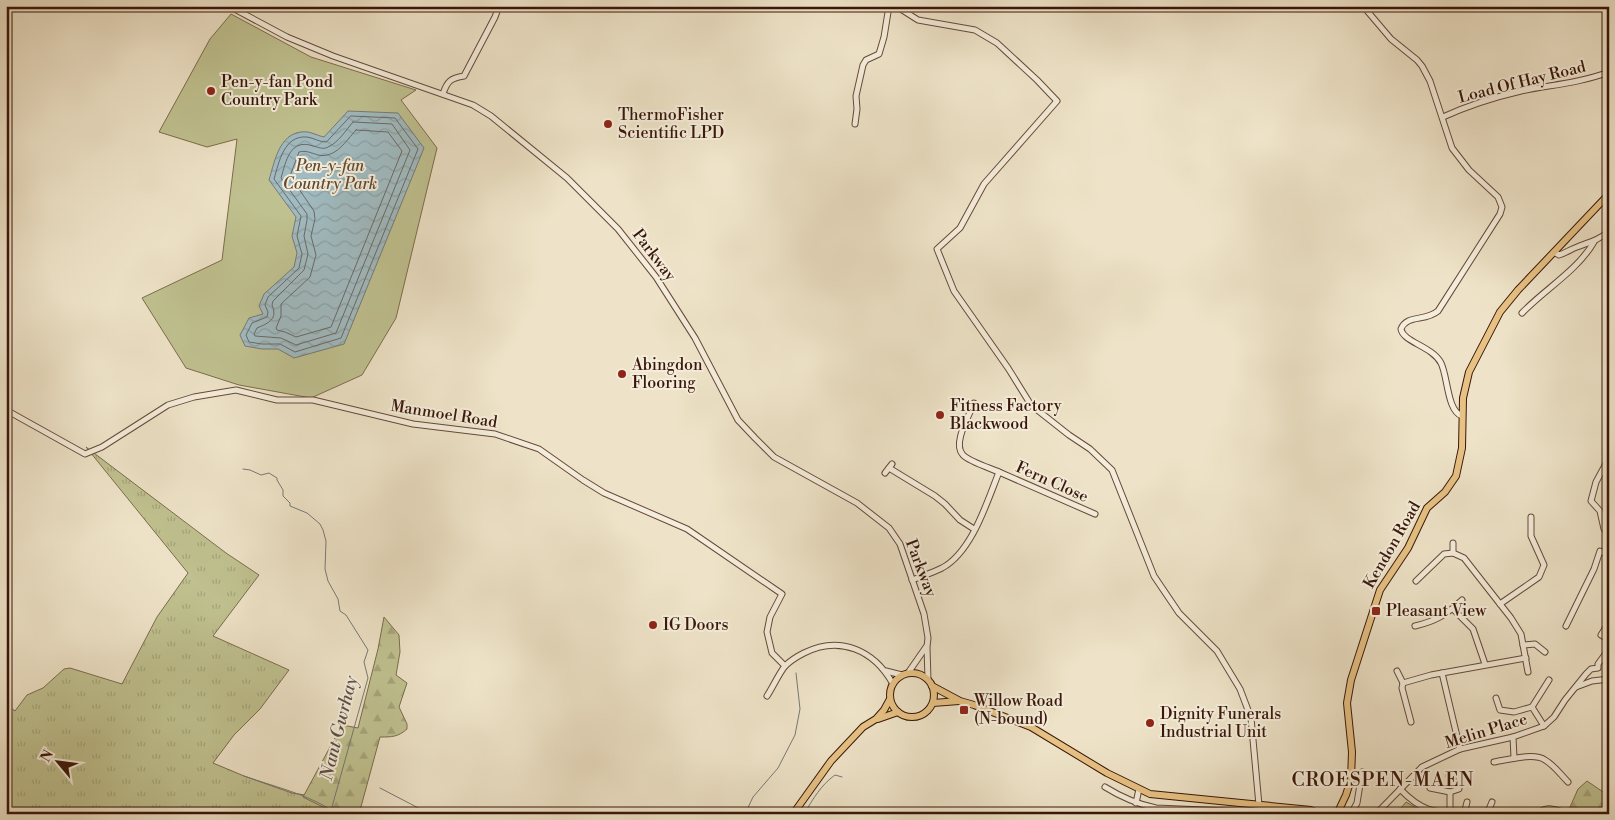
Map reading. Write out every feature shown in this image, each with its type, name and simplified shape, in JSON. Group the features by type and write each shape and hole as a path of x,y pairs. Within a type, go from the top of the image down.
{"main road":[{"name":"Kendon Road","path":"1337,814 1351,779 1352,752 1347,703 1350,680 1380,590 1408,548 1427,508 1445,492 1456,476 1462,448 1463,398 1469,372 1500,312 1518,290 1609,194"},
{"path":"876,719 890,700 893,684 905,674 915,673 928,680 934,692 933,703 929,709 919,716 909,717 898,712 890,700"},
{"path":"932,686 960,701 1032,727 1108,773 1150,794 1311,810 1319,814"},
{"path":"933,703 960,701"},
{"path":"793,814 831,761 863,727 876,719 898,712"}],"street":[{"name":"Parkway","path":"229,6 279,33 332,56 473,105 491,116 567,178 618,229 656,277 694,336 738,420 774,457 857,504 888,528 900,544 924,614 928,638 928,680"},
{"path":"443,94 448,82 453,78 464,76 499,6"},
{"path":"855,124 858,109 856,96 863,65 866,60 878,54 884,37 889,6"},
{"path":"896,6 918,20 975,30 997,43 1038,80 1057,101 984,184 960,228 938,249 954,291 1008,368 1031,406 1090,449 1112,470 1154,576 1179,614 1217,651 1240,689 1251,718 1259,805"},
{"path":"1363,6 1391,39 1422,66 1430,80 1447,135 1456,154 1484,185 1498,197 1502,206 1500,214 1438,311 1423,319 1408,320 1401,329 1404,337 1422,345 1436,356 1445,374 1452,409 1462,416"},
{"name":"Load Of Hay Road","path":"1443,117 1456,111 1521,91 1580,81 1609,72"},
{"path":"1522,313 1586,254 1594,242 1609,231"},
{"path":"1554,252 1559,255 1565,254 1576,247 1594,242"},
{"name":"Manmoel Road","path":"6,410 85,454 102,447 168,405 194,397 236,390 277,400 313,400 412,424 489,433 523,442 539,448 604,493 687,529 782,594 770,616 767,632 772,653 786,666"},
{"name":"Fern Close","path":"974,403 960,438 960,450 966,457 1095,514"},
{"path":"1609,458 1596,482 1592,501 1600,511 1604,529 1609,533"},
{"path":"889,469 935,496 946,504 960,520 974,529"},
{"name":"Fern Close","path":"912,580 943,568 964,548 1000,472"},
{"path":"1500,604 1539,577 1544,565 1531,536 1531,517"},
{"path":"1452,543 1453,553"},
{"path":"1566,626 1594,569 1600,551 1609,555"},
{"path":"1416,581 1444,554 1453,553 1464,558 1521,634 1528,672"},
{"path":"1415,626 1434,622 1462,600"},
{"path":"1452,609 1472,629 1484,664"},
{"path":"1609,622 1601,635 1609,640"},
{"path":"1523,645 1536,644 1544,652"},
{"path":"767,696 786,666 799,656 818,646 851,647 872,658 886,671 893,684"},
{"path":"886,671 905,674 927,647"},
{"path":"1607,679 1599,673 1598,664 1609,649"},
{"path":"1403,683 1442,672 1526,658"},
{"name":"Melin Place","path":"1376,814 1422,767 1460,749 1513,737 1544,726 1554,717 1565,700 1591,669 1598,668"},
{"path":"1397,671 1403,683 1404,696 1411,722"},
{"path":"1442,672 1460,749"},
{"path":"1576,687 1592,681 1607,679"},
{"path":"1496,698 1500,710 1514,712 1532,707 1549,680"},
{"path":"1532,707 1544,726"},
{"path":"1513,737 1514,758"},
{"path":"1494,762 1514,758 1544,758 1568,782"},
{"path":"1351,814 1357,803 1362,772"},
{"path":"1430,788 1450,792 1460,789 1459,775 1449,776"},
{"path":"1105,787 1121,797 1156,808 1251,812 1256,814"},
{"path":"1136,803 1140,789"},
{"path":"1400,789 1422,808 1450,814 1464,814 1467,802"},
{"path":"1450,792 1450,814"},
{"path":"1487,814 1492,802"},
{"path":"1538,814 1549,808 1563,812"}],"green space":[{"name":"Pen-y-fan Country Park","path":"231,14 311,57 416,90 401,100 437,148 396,318 362,375 311,398 239,385 186,368 142,298 222,260 237,139 207,147 159,132 210,39"},
{"path":"86,447 226,553 259,575 213,636 289,670 260,709 234,735 213,763 292,793 305,795 328,808 330,814 6,814 6,704 15,711 27,695 43,688 64,669 70,668 122,684 157,617 188,573"},
{"path":"384,617 399,635 400,652 396,675 407,683 399,707 407,724 407,729 395,736 380,737 359,814 326,814 327,809 303,797 342,725 358,728"},
{"path":"1587,781 1609,796 1609,814 1567,814 1578,789"},
{"path":"1406,802 1426,814 1396,814"}],"water":[{"path":"348,111 398,113 424,148 344,344 294,358 278,349 245,346 240,335 249,318 263,314 259,306 264,294 294,267 297,253 292,236 296,217 269,180 280,147 291,135 299,132 308,132 324,137"}],"waterway":[{"name":"Nant Gwrhay","path":"243,469 261,475 269,473 277,478 283,490 283,496 290,503 290,506 307,513 320,524 326,541 325,569 328,581 338,599 340,611 346,615 368,650 364,662 368,678 330,814"},
{"path":"745,814 753,797 778,768 795,735 800,709 796,673"},
{"path":"804,814 826,783 835,775 842,777"},
{"path":"244,776 308,798 328,808 330,812"},
{"path":"380,788 430,814"}],"place":[{"name":"Pen-y-fan Pond Country Park","path":"211,91"},
{"name":"ThermoFisher Scientific LPD","path":"608,124"},
{"name":"Abingdon Flooring","path":"622,374"},
{"name":"Fitness Factory Blackwood","path":"940,415"},
{"name":"Pleasant View","path":"1376,611"},
{"name":"IG Doors","path":"653,625"},
{"name":"Willow Road (N-bound)","path":"964,710"},
{"name":"Dignity Funerals Industrial Unit","path":"1150,723"}],"district":[{"name":"CROESPEN-MAEN","path":"1383,780"}]}
